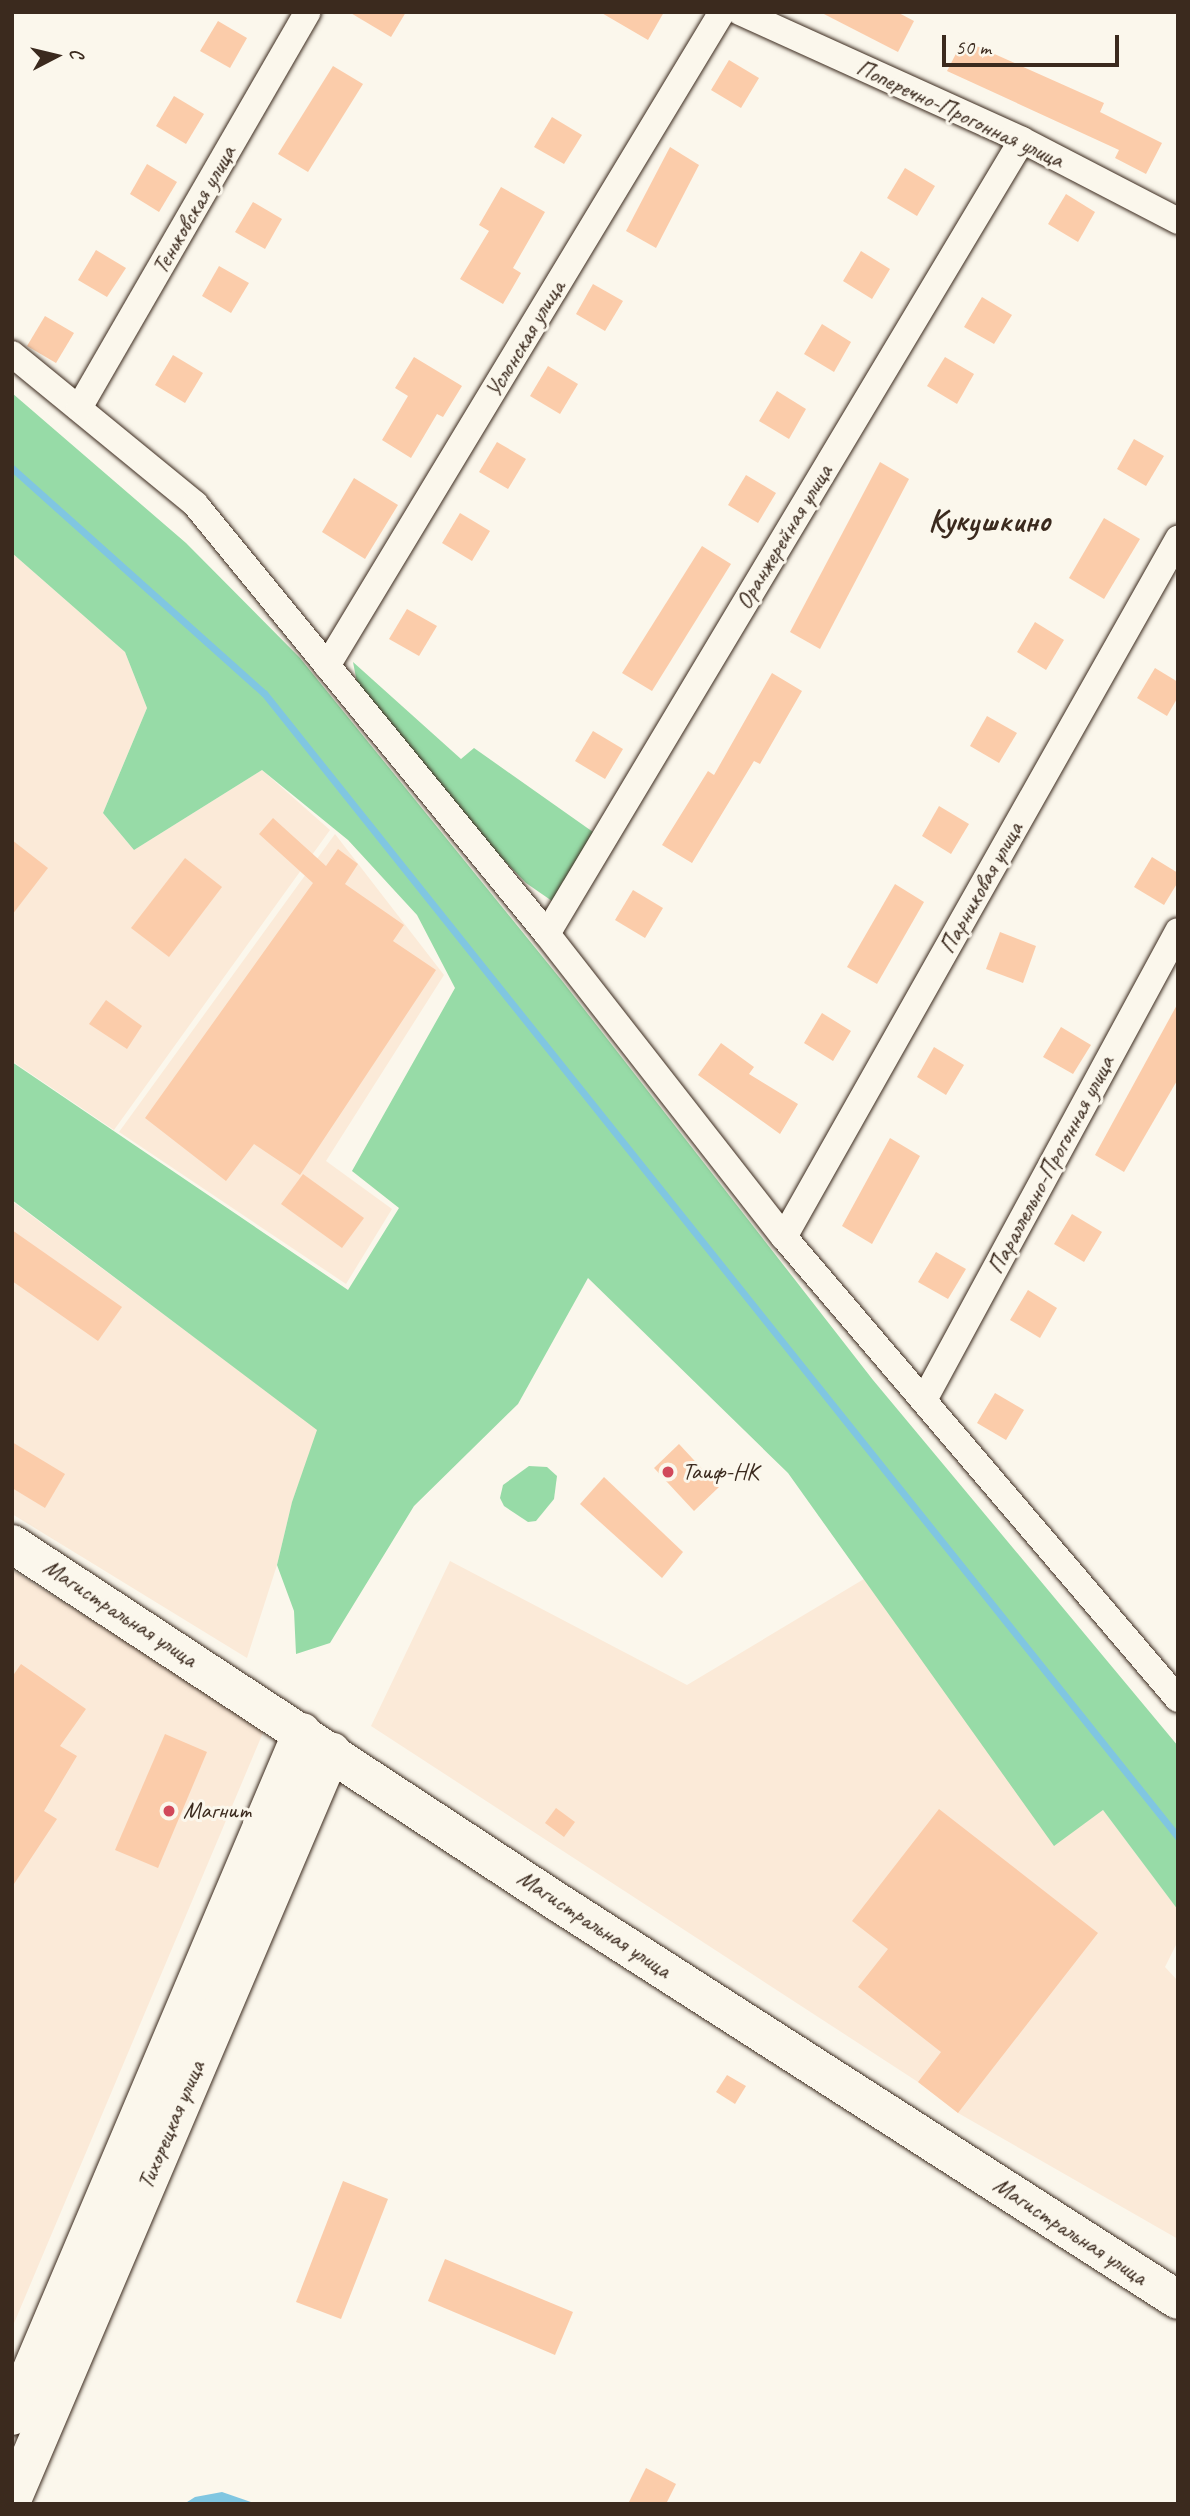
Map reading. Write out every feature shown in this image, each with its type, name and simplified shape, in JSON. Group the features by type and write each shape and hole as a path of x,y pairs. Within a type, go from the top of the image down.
{"main road":[{"name":"Магистральная улица","path":"12,1544 317,1741 559,1903 1178,2300"},
{"name":"Тихорецкая улица","path":"12,2416 317,1741"},
{"name":"Тихорецкая улица","path":"12,2500 317,1741"}],"street":[{"name":"Теньковская улица","path":"79,408 308,12"},
{"name":"Услонская улица","path":"327,666 722,12"},
{"name":"Поперечно-Прогонная улица","path":"740,12 1022,140 1178,221"},
{"name":"Оранжерейная улица","path":"547,934 1022,140"},
{"path":"12,354 195,504 547,934 784,1237 1178,1699"},
{"name":"Парниковая улица","path":"784,1237 1178,539"},
{"name":"Параллельно-Прогонная улица","path":"925,1400 1178,931"}],"shaded area":[{"path":"12,553 125,652 147,708 103,813 134,850 262,770 330,830 114,1130 12,1061"},
{"path":"335,834 444,975 326,1161 392,1209 346,1284 119,1132"},
{"path":"12,1201 318,1430 292,1502 277,1565 247,1658 12,1514"},
{"path":"450,1561 687,1685 864,1579 1054,1845 1103,1810 1178,1910 1178,1941 1165,1967 1178,1981 1178,2239 958,2113 918,2082 371,1726"},
{"path":"12,1570 265,1728 12,2328"}],"green space":[{"path":"12,393 186,543 300,658 563,982 873,1380 1178,1746 1178,1910 1103,1810 1054,1846 788,1473 588,1278 518,1404 414,1506 330,1643 296,1654 294,1611 277,1565 292,1502 317,1430 12,1200 12,1062 348,1290 399,1208 352,1171 455,988 417,915 348,840 262,770 134,850 103,813 147,708 125,652 12,553"},
{"path":"353,662 461,759 474,748 593,832 552,901 526,883 431,785 359,693"},
{"path":"529,1466 547,1467 557,1476 554,1499 536,1521 528,1522 504,1506 500,1498 503,1485"}],"water":[{"path":"222,2492 257,2504 184,2504 195,2497"}],"building":[{"path":"349,12 406,12 391,37"},
{"path":"600,12 664,12 648,40"},
{"path":"820,12 897,12 914,21 898,52"},
{"path":"218,21 247,38 230,68 200,51"},
{"path":"963,40 1104,103 1100,112 1162,143 1146,174 1115,158 1119,150 947,71"},
{"path":"729,60 759,78 741,108 711,90"},
{"path":"333,66 363,84 308,172 278,154"},
{"path":"174,96 204,114 186,144 156,126"},
{"path":"552,117 582,135 564,164 534,147"},
{"path":"670,147 699,165 656,248 626,231"},
{"path":"147,164 177,182 159,212 130,194"},
{"path":"905,168 935,186 917,216 887,198"},
{"path":"501,187 545,212 513,268 521,273 503,304 460,279 489,231 479,225"},
{"path":"1066,194 1095,212 1078,242 1048,224"},
{"path":"253,202 282,219 265,249 235,232"},
{"path":"96,250 126,268 107,297 78,280"},
{"path":"861,251 890,269 872,299 843,281"},
{"path":"219,266 249,283 231,313 202,296"},
{"path":"593,284 623,301 605,331 576,314"},
{"path":"982,297 1012,315 994,344 964,327"},
{"path":"45,316 74,333 56,363 27,346"},
{"path":"822,324 851,342 834,372 804,354"},
{"path":"173,355 203,373 185,403 155,385"},
{"path":"414,357 462,386 443,417 437,414 411,458 382,440 408,396 395,388"},
{"path":"945,357 974,374 957,404 927,386"},
{"path":"548,366 578,384 560,414 530,396"},
{"path":"777,391 806,409 789,439 759,421"},
{"path":"1134,439 1164,456 1146,486 1117,469"},
{"path":"497,442 526,459 508,489 479,472"},
{"path":"880,462 909,479 820,649 790,632"},
{"path":"746,475 776,493 758,523 728,505"},
{"path":"354,478 398,505 365,559 322,532"},
{"path":"460,513 490,531 472,561 442,543"},
{"path":"1104,518 1140,539 1104,599 1069,578"},
{"path":"702,546 731,564 652,691 622,673"},
{"path":"407,609 437,626 419,656 389,639"},
{"path":"1035,622 1064,640 1046,670 1017,652"},
{"path":"1155,668 1178,682 1178,697 1167,716 1137,698"},
{"path":"772,673 802,691 760,764 754,761 692,863 662,845 708,771 714,775"},
{"path":"987,716 1017,733 999,763 970,746"},
{"path":"593,731 623,749 605,779 575,761"},
{"path":"939,806 969,824 951,854 922,836"},
{"path":"273,818 326,866 338,849 358,864 345,884 404,925 393,941 436,970 300,1175 254,1144 226,1181 145,1118 313,883 259,834"},
{"path":"12,840 48,868 12,915"},
{"path":"1152,857 1178,873 1178,882 1164,905 1134,887"},
{"path":"185,858 222,887 169,957 131,928"},
{"path":"895,884 924,902 877,984 847,967"},
{"path":"633,890 663,908 645,938 615,920"},
{"path":"1000,932 1036,946 1023,983 986,969"},
{"path":"106,1000 142,1026 127,1049 89,1024"},
{"path":"1178,1003 1178,1079 1124,1172 1095,1155"},
{"path":"822,1013 851,1031 833,1061 804,1043"},
{"path":"1061,1027 1091,1045 1073,1074 1043,1057"},
{"path":"721,1043 754,1067 749,1074 798,1104 780,1134 698,1075"},
{"path":"934,1047 964,1065 946,1095 917,1077"},
{"path":"890,1138 920,1156 872,1244 842,1226"},
{"path":"303,1174 364,1218 342,1248 281,1204"},
{"path":"1072,1214 1102,1232 1084,1262 1054,1244"},
{"path":"12,1230 122,1307 98,1341 12,1281"},
{"path":"936,1252 966,1269 948,1299 918,1282"},
{"path":"1028,1290 1057,1308 1040,1338 1010,1320"},
{"path":"995,1393 1024,1410 1006,1440 977,1423"},
{"path":"12,1442 65,1474 45,1508 12,1488"},
{"path":"679,1444 719,1487 694,1511 654,1468"},
{"path":"604,1477 683,1552 662,1578 580,1504"},
{"path":"21,1664 86,1709 60,1746 77,1756 44,1811 57,1819 12,1887 12,1677"},
{"path":"165,1734 207,1752 158,1868 115,1850"},
{"path":"556,1808 575,1822 564,1837 545,1823"},
{"path":"939,1809 1098,1933 958,2113 918,2082 941,2052 858,1987 888,1949 852,1921"},
{"path":"727,2075 746,2086 735,2104 716,2092"},
{"path":"343,2181 388,2199 341,2319 296,2302"},
{"path":"445,2259 573,2312 555,2355 428,2301"},
{"path":"646,2468 676,2484 666,2504 628,2504"}],"waterway":[{"path":"12,468 264,693 1178,1837"}],"place":[{"name":"Таиф-НК","path":"668,1472"},
{"name":"Магнит","path":"169,1811"}],"district":[{"name":"Кукушкино","path":"989,521"}]}
